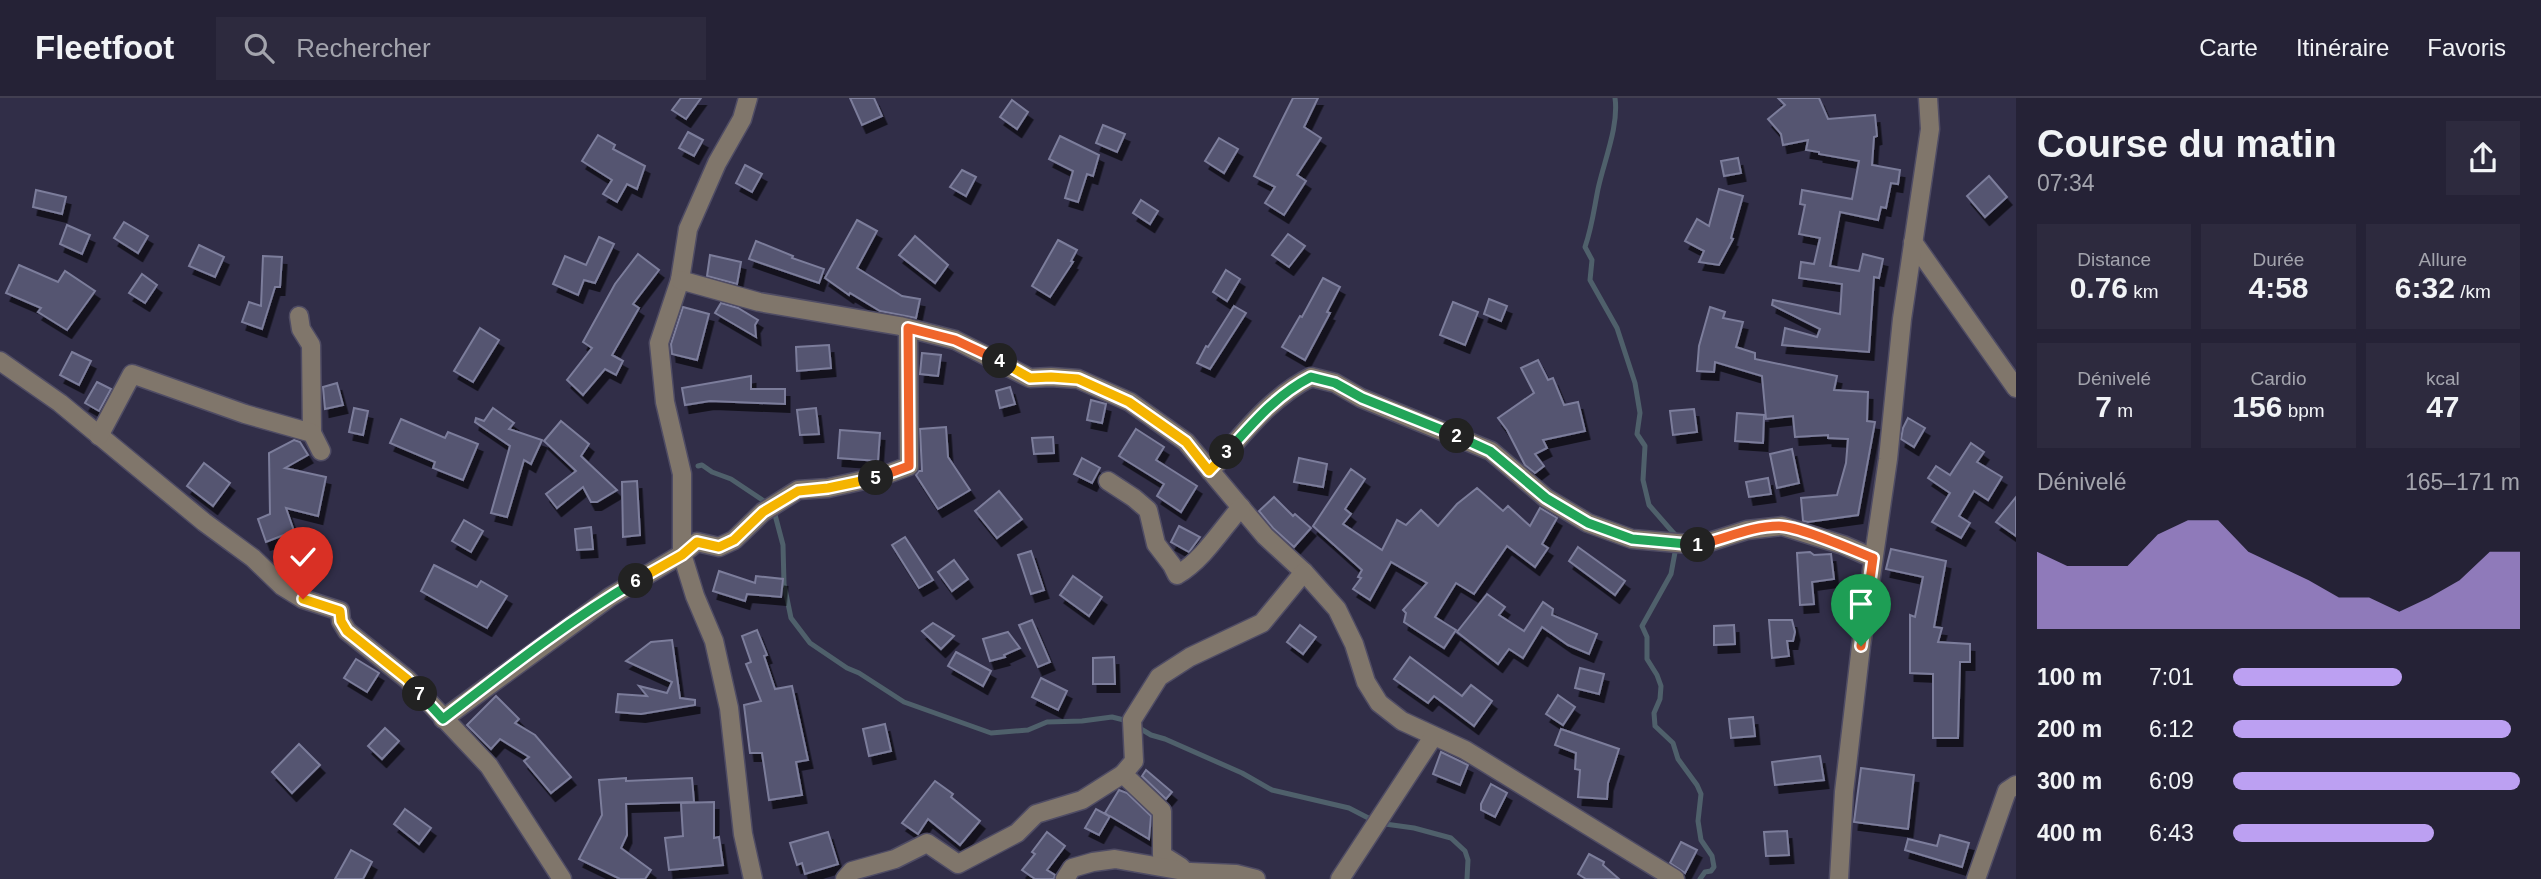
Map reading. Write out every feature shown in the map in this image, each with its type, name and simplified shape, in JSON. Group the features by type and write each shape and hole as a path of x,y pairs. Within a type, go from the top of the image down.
{"street":[{"path":"748,98 742,119 717,163 688,229 680,280 659,343 665,402 682,474 682,555 695,596 714,641 729,708 743,834 753,879"},
{"path":"1841,876 1840,836 1844,792 1888,459 1902,319 1930,129 1928,98"},
{"path":"1913,242 2016,388"},
{"path":"680,280 759,302 908,328 955,340 1030,378 1078,379 1129,402 1186,442 1265,536 1304,572 1336,609 1354,645 1366,682 1378,703 1402,721 1465,750 1675,879"},
{"path":"299,316 301,329 311,345 312,433 321,451"},
{"path":"443,719 517,662 610,597 682,555 697,542 719,547 734,540 763,512 798,491 871,479 909,466 908,328"},
{"path":"0,361 60,403 204,522 253,558 282,586 303,599 340,611 341,621 347,631 407,679 489,766 562,879"},
{"path":"99,436 132,374 245,414 312,433"},
{"path":"1209,471 1271,404 1291,387 1311,377 1335,383 1362,398 1490,451 1546,498 1588,523 1632,539 1700,545 1747,530 1782,526 1843,545 1873,558"},
{"path":"1108,481 1148,510 1156,544 1177,575 1194,565 1241,507"},
{"path":"845,879 852,871 895,859 927,843 958,864 1017,833 1036,814 1082,800 1123,774 1134,761 1132,720 1159,677 1190,657 1262,623 1304,572"},
{"path":"1340,879 1433,737"},
{"path":"1123,774 1162,811 1162,855 1190,875"},
{"path":"1976,879 2007,790 2016,785"},
{"path":"1065,879 1072,868 1115,859 1190,875 1236,874 1256,879"}],"building":[{"path":"681,98 701,98 686,119 672,110"},
{"path":"850,98 874,98 882,116 862,125"},
{"path":"1293,98 1318,98 1304,127 1321,138 1297,175 1306,181 1284,215 1265,203 1275,187 1254,176"},
{"path":"1778,98 1819,98 1828,119 1875,115 1877,136 1874,137 1872,165 1900,170 1898,184 1891,183 1886,208 1881,207 1878,220 1840,212 1830,266 1859,271 1863,254 1883,259 1879,278 1874,277 1869,352 1782,345 1785,328 1817,337 1820,329 1772,305 1773,300 1840,314 1842,284 1799,278 1801,262 1814,264 1820,238 1799,234 1805,205 1800,204 1802,190 1852,199 1859,161 1806,150 1808,140 1783,145 1781,134 1768,119 1785,105"},
{"path":"1012,100 1028,112 1017,129 1000,117"},
{"path":"1103,125 1125,134 1117,152 1096,143"},
{"path":"688,132 703,140 694,156 679,148"},
{"path":"598,135 615,145 613,149 645,166 637,189 627,184 617,202 603,194 612,180 582,161"},
{"path":"1060,136 1099,155 1093,176 1087,174 1078,202 1065,198 1073,171 1049,159"},
{"path":"1219,138 1238,149 1224,173 1205,161"},
{"path":"1738,158 1741,173 1724,176 1721,161"},
{"path":"745,165 762,174 752,192 736,183"},
{"path":"962,170 976,177 966,196 950,187"},
{"path":"1989,176 2007,197 1985,217 1967,196"},
{"path":"1719,189 1743,196 1731,238 1733,239 1719,265 1699,262 1704,251 1685,241 1697,219 1709,226"},
{"path":"36,190 66,197 62,214 33,207"},
{"path":"1141,200 1158,211 1150,224 1133,213"},
{"path":"857,220 877,231 857,268 902,296 920,299 916,318 880,311 850,293 849,295 825,278"},
{"path":"124,222 148,236 138,253 114,238"},
{"path":"67,225 90,235 82,254 60,244"},
{"path":"1288,234 1305,246 1289,267 1272,255"},
{"path":"915,236 948,265 935,283 899,255"},
{"path":"599,237 614,244 595,283 584,280 578,295 553,284 565,256 586,265"},
{"path":"1058,240 1077,250 1071,261 1073,262 1050,297 1032,286"},
{"path":"756,241 824,269 819,283 749,259"},
{"path":"199,245 224,257 215,277 189,266"},
{"path":"638,254 659,270 633,304 639,308 612,355 623,361 616,375 605,369 583,395 567,380 592,348 583,342 615,284"},
{"path":"710,255 741,262 737,284 707,276"},
{"path":"263,256 282,257 280,287 275,287 262,329 242,322 249,302 261,306"},
{"path":"19,265 58,282 65,271 95,291 67,330 38,312 41,308 6,293"},
{"path":"1226,270 1240,279 1227,301 1213,292"},
{"path":"142,274 157,285 145,303 129,293"},
{"path":"1323,278 1340,287 1327,312 1330,313 1305,360 1282,347"},
{"path":"1489,299 1507,306 1501,321 1484,314"},
{"path":"1453,302 1478,312 1465,345 1440,335"},
{"path":"721,303 738,308 758,320 755,325 756,337 715,313"},
{"path":"1234,306 1246,313 1210,369 1197,363 1206,346 1208,347"},
{"path":"683,307 709,314 697,360 672,354 671,344"},
{"path":"1710,307 1725,312 1723,318 1743,322 1736,347 1755,353 1755,359 1837,376 1834,390 1868,392 1867,421 1875,422 1858,515 1803,521 1801,498 1837,495 1846,463 1848,439 1828,438 1828,435 1795,437 1793,416 1766,419 1762,376 1715,362 1714,372 1697,371 1699,346"},
{"path":"480,328 499,340 473,382 454,371"},
{"path":"829,345 831,368 797,371 796,347"},
{"path":"72,352 91,361 79,385 60,375"},
{"path":"922,353 941,355 938,376 920,374"},
{"path":"1538,360 1548,380 1553,378 1564,405 1578,402 1585,431 1543,440 1547,448 1535,454 1544,466 1535,473 1525,465 1498,418 1534,393 1521,368"},
{"path":"751,376 751,389 785,389 785,404 710,401 685,405 682,388"},
{"path":"97,382 111,389 99,411 85,403"},
{"path":"337,383 343,405 325,409 323,387"},
{"path":"1010,387 1015,404 1000,408 996,391"},
{"path":"1091,400 1106,404 1102,423 1087,420"},
{"path":"354,408 368,411 363,435 349,432"},
{"path":"493,408 514,423 509,429 542,440 531,464 524,460 507,517 491,513 510,446 475,422 476,418 484,421"},
{"path":"816,408 819,434 800,435 797,410"},
{"path":"1694,409 1697,432 1673,435 1670,411"},
{"path":"1737,413 1764,415 1763,443 1735,441"},
{"path":"1908,418 1925,428 1914,447 1901,439"},
{"path":"401,419 445,438 448,432 478,444 463,480 433,468 435,462 390,443"},
{"path":"561,421 589,444 581,456 617,490 597,502 591,502 583,487 557,508 546,494 576,471 544,441"},
{"path":"946,427 948,457 970,490 938,509 916,475 922,471 920,429"},
{"path":"1136,429 1164,447 1156,460 1197,486 1181,512 1157,496 1164,484 1119,456"},
{"path":"840,430 880,433 878,461 838,458"},
{"path":"1053,437 1054,453 1034,454 1032,438"},
{"path":"294,440 300,442 308,455 285,468 326,477 318,516 286,508 294,531 266,542 258,519 270,514 269,453"},
{"path":"1971,443 1984,452 1977,462 2002,477 1988,500 1974,491 1959,516 1970,523 1961,538 1932,522 1950,493 1928,478 1936,466 1950,475"},
{"path":"1792,449 1799,483 1777,488 1770,454"},
{"path":"1082,458 1100,468 1092,483 1074,474"},
{"path":"1299,458 1327,464 1323,487 1294,482"},
{"path":"204,463 230,483 213,506 187,486"},
{"path":"1351,469 1365,479 1345,509 1351,514 1343,524 1382,550 1397,520 1406,525 1421,510 1438,526 1457,504 1477,488 1503,511 1508,506 1530,526 1540,508 1557,518 1542,544 1548,548 1535,567 1507,546 1474,594 1456,583 1435,617 1456,630 1444,648 1404,622 1406,613 1403,610 1427,583 1391,562 1370,600 1353,589 1361,578 1358,577 1362,570 1313,526"},
{"path":"1768,478 1771,494 1749,497 1746,482"},
{"path":"637,481 640,535 623,537 622,482"},
{"path":"999,491 1022,519 997,538 975,511"},
{"path":"1274,497 1293,516 1295,514 1311,528 1294,547 1259,511"},
{"path":"2016,497 2016,536 1996,522"},
{"path":"464,520 483,531 471,552 452,541"},
{"path":"1179,526 1200,537 1189,552 1171,542"},
{"path":"591,527 593,549 577,550 575,529"},
{"path":"905,537 933,580 919,588 892,545"},
{"path":"1578,547 1625,581 1615,595 1569,561"},
{"path":"1891,549 1946,561 1934,627 1942,628 1938,642 1970,644 1970,662 1960,662 1958,738 1933,738 1933,674 1910,673 1910,615 1915,617 1923,577 1886,569"},
{"path":"1031,551 1044,590 1031,594 1018,555"},
{"path":"1810,552 1814,555 1831,554 1834,579 1812,582 1814,604 1800,605 1797,553"},
{"path":"954,560 968,579 952,591 938,572"},
{"path":"434,565 477,587 481,581 507,596 487,628 421,591"},
{"path":"719,571 755,583 756,576 783,579 781,597 747,594 745,601 713,591"},
{"path":"1073,576 1102,597 1089,616 1060,595"},
{"path":"1487,594 1505,607 1499,615 1524,631 1543,602 1553,609 1552,615 1597,634 1589,654 1568,645 1542,627 1523,658 1509,649 1498,664 1457,632"},
{"path":"1032,620 1050,662 1038,667 1019,625"},
{"path":"1769,620 1792,620 1795,632 1793,641 1787,641 1789,656 1772,658"},
{"path":"933,623 954,636 941,649 922,631"},
{"path":"1300,625 1316,637 1303,654 1287,642"},
{"path":"1734,625 1735,644 1714,645 1714,626"},
{"path":"757,630 767,655 764,656 775,689 792,686 808,760 796,762 802,795 769,800 762,753 750,753 744,705 761,701 746,664 751,662 742,636"},
{"path":"1008,632 1020,648 1004,655 1005,657 990,661 983,639"},
{"path":"672,640 680,698 695,700 695,705 641,714 616,712 618,694 647,696 639,686 667,693 672,682 626,661 651,642"},
{"path":"956,652 991,671 983,686 948,666"},
{"path":"1114,657 1115,684 1093,684 1093,658"},
{"path":"1410,657 1462,696 1471,685 1492,701 1474,726 1434,696 1428,703 1394,679"},
{"path":"356,659 379,673 367,692 344,678"},
{"path":"1580,668 1604,674 1599,694 1575,688"},
{"path":"1041,678 1067,691 1058,710 1032,697"},
{"path":"1558,695 1575,707 1563,725 1546,714"},
{"path":"496,696 519,719 515,723 535,735 571,777 551,793 524,761 529,757 500,739 491,749 467,725"},
{"path":"1753,717 1755,736 1731,738 1729,719"},
{"path":"885,724 891,751 869,756 863,729"},
{"path":"385,728 399,741 382,759 368,746"},
{"path":"1561,729 1619,749 1608,783 1607,799 1578,797 1580,770 1575,769 1576,753 1555,745"},
{"path":"299,744 320,765 292,793 272,772"},
{"path":"1441,752 1468,765 1460,785 1433,774"},
{"path":"1820,756 1824,780 1775,785 1772,762"},
{"path":"1861,768 1914,775 1908,829 1854,822"},
{"path":"1146,770 1172,792 1166,799 1142,776"},
{"path":"626,778 626,781 692,778 694,802 626,804 627,835 621,848 651,870 645,879 620,879 579,859 602,815 599,780"},
{"path":"935,781 953,794 951,797 980,821 960,845 928,819 918,834 902,823"},
{"path":"1491,784 1507,793 1495,817 1481,810 1481,804"},
{"path":"1119,790 1127,793 1151,816 1149,839 1110,816 1099,835 1085,828 1096,809 1109,816 1105,813"},
{"path":"714,802 714,838 719,837 723,865 669,870 665,838 683,836 681,803"},
{"path":"405,809 431,828 419,844 394,824"},
{"path":"1787,831 1789,855 1766,856 1764,832"},
{"path":"828,832 838,864 805,874 802,863 797,865 790,843"},
{"path":"1047,832 1065,846 1047,870 1055,875 1054,879 1035,879 1022,870"},
{"path":"1940,835 1969,843 1962,867 1905,850 1908,839 1937,846"},
{"path":"1681,842 1697,850 1685,873 1670,863"},
{"path":"351,850 372,862 363,879 335,879"},
{"path":"1589,854 1604,862 1603,865 1619,879 1586,879 1578,874"}],"waterway":[{"path":"1615,98 1613,132 1585,247 1592,260 1590,280 1617,328 1635,383 1640,413 1637,434 1645,446 1643,480 1649,505 1677,537"},
{"path":"698,466 702,465 731,479 767,503 774,511 783,545 784,584 791,618 810,643 904,702 991,733 1028,730 1047,722 1112,717 1128,721"},
{"path":"1676,547 1671,574 1642,626 1647,637 1647,659 1661,686 1660,699 1654,713 1655,726 1673,743 1678,759 1701,794 1698,821 1701,840 1712,856 1714,867 1700,879"},
{"path":"1136,726 1151,735 1242,773 1272,790 1349,808 1378,823 1414,828 1451,838 1465,851 1468,860 1467,879"}],"route":[{"path":"303,599 340,611 341,621 347,631 407,679 443,719 517,662 610,597 682,555 697,542 719,547 734,540 763,512 798,491 828,488 882,476 909,466 911,437 908,328 955,340 1030,378 1078,379 1129,402 1186,442 1209,471 1271,404 1291,387 1311,377 1335,383 1362,398 1490,451 1546,498 1588,523 1632,539 1700,545 1747,530 1782,526 1843,545 1873,558 1861,646"}]}
